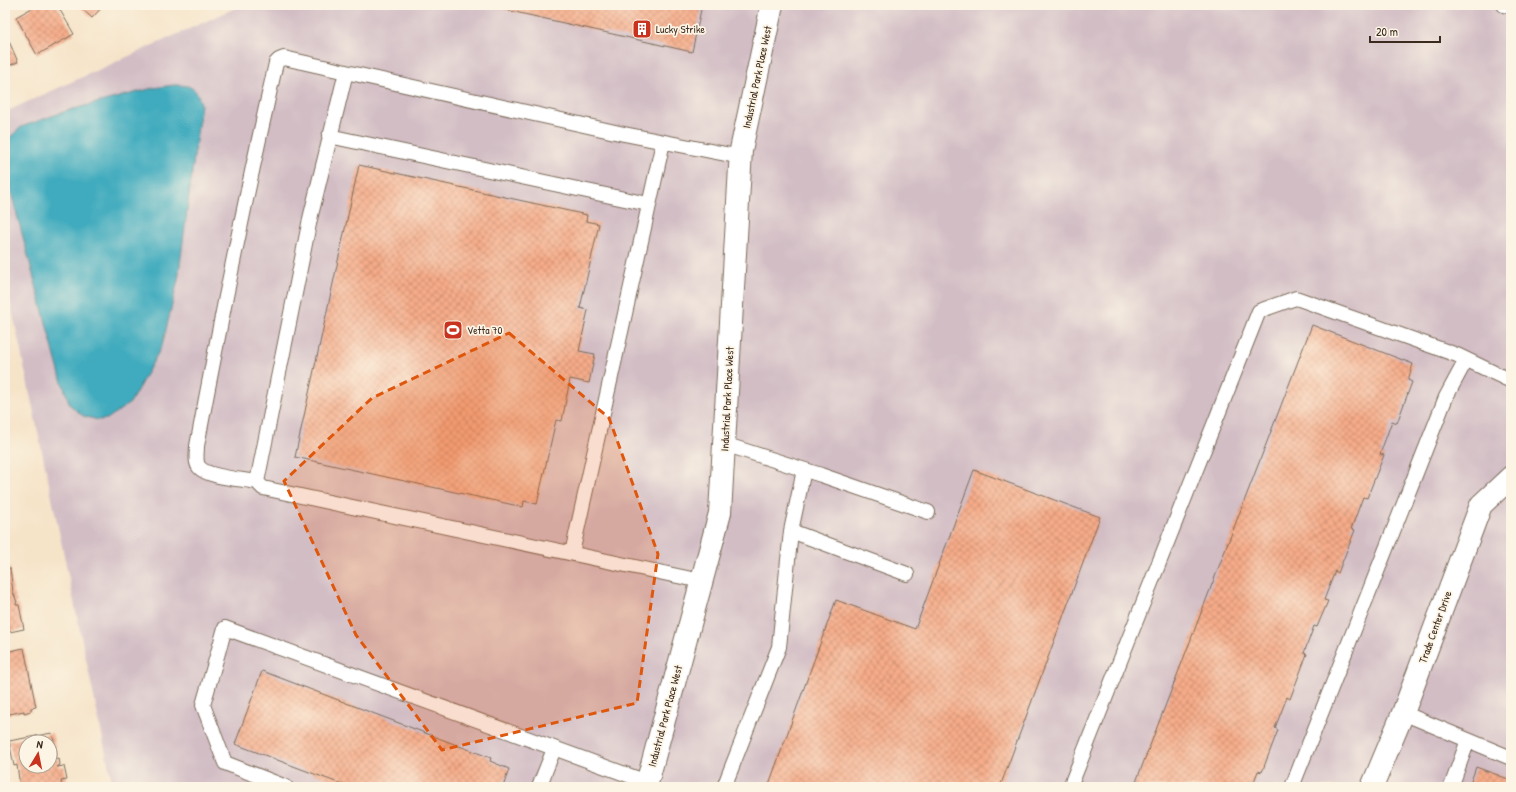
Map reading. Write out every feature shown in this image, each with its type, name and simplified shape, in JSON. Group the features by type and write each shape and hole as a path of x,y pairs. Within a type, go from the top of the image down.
{"street":[{"name":"Industrial Park Place West","path":"646,785 720,513 741,157 772,5"},
{"name":"Trade Center Drive","path":"1372,787 1403,713 1481,505 1511,477"}],"lane":[{"path":"1504,5 1511,7"},
{"path":"701,581 263,488 257,482 208,474 199,467 197,459 197,446 224,302 276,63 279,60 284,58 662,142 741,157"},
{"path":"257,482 310,219 346,72"},
{"path":"330,136 648,204"},
{"path":"572,553 662,142"},
{"path":"1070,787 1259,311 1296,298 1466,360 1511,381"},
{"path":"1292,787 1446,397 1466,360"},
{"path":"724,444 928,512"},
{"path":"724,787 779,647 791,531 804,470"},
{"path":"791,531 908,574"},
{"path":"286,787 225,763 210,724 203,705 225,628 554,749 646,785"},
{"path":"1403,713 1511,758"},
{"path":"1451,787 1468,740"},
{"path":"539,787 554,749"}],"highlighted area":[{"path":"509,333 609,418 658,554 637,703 442,750 356,635 284,481 372,398"}],"shaded area":[{"path":"242,5 1511,5 1511,787 113,787 5,276 5,112"}],"water":[{"path":"174,85 192,88 197,94 201,104 178,280 162,346 130,403 107,419 98,420 83,416 70,405 61,379 5,170 5,142 21,127 66,111 153,88"}],"building":[{"path":"30,5 57,5 74,34 37,55 16,17 32,8"},
{"path":"78,5 104,5 92,18"},
{"name":"Lucky Strike","path":"484,5 702,5 692,52"},
{"path":"5,32 18,62 5,67"},
{"name":"Vetta 70","path":"359,165 587,215 586,221 599,224 580,308 588,310 579,351 595,354 589,383 570,379 562,421 556,420 537,504 524,501 523,507 295,457"},
{"path":"1312,325 1413,364 1408,380 1412,382 1397,423 1392,421 1380,454 1384,455 1367,498 1363,497 1351,529 1355,530 1338,573 1335,571 1324,600 1328,601 1317,627 1314,626 1304,653 1307,654 1290,699 1287,697 1275,728 1278,730 1262,772 1258,771 1252,787 1134,787"},
{"path":"974,470 1100,517 1000,787 768,787 836,600 915,629"},
{"path":"10,568 13,592 17,602 16,605 19,605 24,629 5,633 5,569"},
{"path":"24,648 36,707 31,708 31,711 24,713 24,711 5,715 5,652"},
{"path":"262,671 491,758 490,761 509,769 503,787 349,787 235,744"},
{"path":"18,739 18,772 17,765 14,766 9,741"},
{"path":"59,758 60,765 58,766"},
{"path":"64,766 67,780 61,781 62,787 20,787 18,774 58,774 58,767"},
{"path":"1476,767 1511,780 1511,787 1469,787"}],"place":[{"name":"Lucky Strike","path":"642,29"},
{"name":"Vetta 70","path":"453,330"}]}
